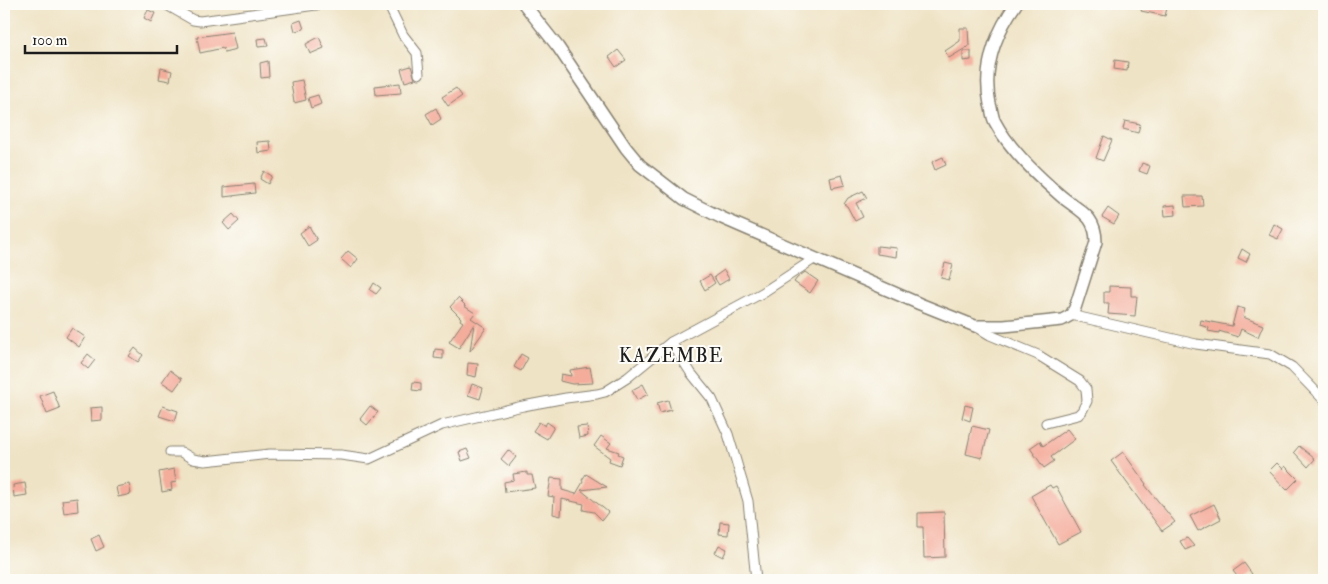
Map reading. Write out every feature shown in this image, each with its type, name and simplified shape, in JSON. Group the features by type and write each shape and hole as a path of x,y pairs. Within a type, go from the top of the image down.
{"street":[{"path":"165,4 193,20 200,21 323,4"},
{"path":"388,4 403,35 417,53 419,74"},
{"path":"524,4 558,47 626,148 640,165 684,199 814,259 975,326 990,335 1038,355 1080,381 1086,390 1087,400 1082,411 1078,414 1046,423"},
{"path":"975,326 1053,322 1071,315 1096,242 1096,232 1093,223 1084,212 1062,197 1011,146 994,120 987,87 988,65 996,40 1007,16 1016,4"},
{"path":"170,452 181,452 193,459 205,460 270,454 341,455 369,459 442,425 523,406 605,392 627,378 671,342 762,293 814,259"},
{"path":"1071,315 1196,344 1270,354 1292,367 1324,400"},
{"path":"671,342 691,373 712,399 728,434 748,501 756,580"}],"building":[{"path":"1143,4 1168,4 1165,16 1141,11"},
{"path":"148,10 155,13 151,22 144,18"},
{"path":"301,20 304,29 295,31 293,23"},
{"path":"960,28 968,28 969,46 949,58 945,51 960,41"},
{"path":"232,32 236,49 224,52 223,48 200,53 197,37"},
{"path":"319,37 324,48 310,54 306,44"},
{"path":"266,38 268,46 258,47 257,39"},
{"path":"618,50 626,60 616,67 609,57"},
{"path":"963,51 971,51 971,60 963,61"},
{"path":"1115,60 1128,62 1127,71 1114,69"},
{"path":"268,61 269,77 261,78 260,63"},
{"path":"411,66 415,79 405,82 401,69"},
{"path":"161,68 172,71 170,81 159,79"},
{"path":"302,80 306,100 294,103 291,82"},
{"path":"400,83 401,93 376,95 375,86"},
{"path":"456,88 462,96 448,106 442,97"},
{"path":"318,95 321,104 311,108 308,98"},
{"path":"436,108 441,119 432,125 426,114"},
{"path":"1125,121 1140,124 1138,133 1123,129"},
{"path":"1104,136 1112,140 1103,161 1096,158"},
{"path":"270,141 271,151 258,153 257,142"},
{"path":"943,157 946,165 935,170 932,162"},
{"path":"1142,163 1150,166 1147,174 1139,171"},
{"path":"264,171 272,176 268,184 260,179"},
{"path":"842,175 845,185 832,188 830,178"},
{"path":"254,184 255,193 224,197 224,187"},
{"path":"863,191 867,198 856,203 863,217 855,221 844,204 848,198"},
{"path":"1184,196 1202,196 1203,206 1185,207"},
{"path":"1175,205 1176,215 1165,216 1164,206"},
{"path":"1108,208 1119,216 1114,224 1102,217"},
{"path":"233,214 239,221 229,230 223,223"},
{"path":"1274,224 1283,229 1278,239 1269,235"},
{"path":"309,226 317,240 308,246 300,233"},
{"path":"877,246 897,248 896,257 877,254"},
{"path":"1242,249 1250,254 1246,262 1238,258"},
{"path":"348,251 358,259 351,268 341,259"},
{"path":"945,263 953,265 949,280 941,278"},
{"path":"724,270 729,279 719,285 714,277"},
{"path":"805,272 818,281 810,293 794,282"},
{"path":"710,275 715,283 705,290 700,281"},
{"path":"374,283 381,288 376,294 370,290"},
{"path":"1109,286 1131,287 1131,296 1137,296 1135,316 1108,314 1109,303 1104,303 1104,292 1109,292"},
{"path":"458,298 464,306 475,313 471,318 486,328 470,351 474,324 459,348 449,342 463,322 450,307"},
{"path":"1237,307 1245,309 1243,317 1263,325 1258,337 1241,329 1238,337 1219,331 1219,333 1208,331 1209,328 1200,325 1201,320 1232,326"},
{"path":"72,328 85,337 79,347 66,337"},
{"path":"135,348 143,355 138,362 129,356"},
{"path":"435,349 443,350 443,359 434,358"},
{"path":"88,354 95,360 88,369 81,363"},
{"path":"521,354 528,358 521,371 514,367"},
{"path":"468,363 478,364 476,377 467,375"},
{"path":"590,367 593,383 572,384 560,381 561,374 571,376 570,370"},
{"path":"170,370 182,379 174,390 162,382"},
{"path":"413,382 421,383 421,391 412,390"},
{"path":"472,384 483,388 480,399 468,395"},
{"path":"643,384 648,394 637,400 632,390"},
{"path":"53,391 60,409 47,414 40,396"},
{"path":"668,400 671,410 660,413 657,403"},
{"path":"965,405 973,407 970,421 962,418"},
{"path":"163,406 178,411 175,421 159,416"},
{"path":"370,406 378,412 367,425 360,419"},
{"path":"102,407 102,420 91,421 90,408"},
{"path":"539,422 545,426 547,422 554,427 547,439 533,431"},
{"path":"587,426 588,436 579,438 577,427"},
{"path":"972,426 989,430 982,458 966,454"},
{"path":"1067,429 1075,439 1051,457 1054,461 1044,468 1030,448 1040,441 1043,446"},
{"path":"601,436 611,443 607,448 619,452 618,454 623,456 620,465 609,461 610,458 594,446"},
{"path":"1299,446 1315,459 1308,467 1294,452"},
{"path":"467,449 471,458 462,461 459,452"},
{"path":"508,450 516,457 509,466 501,459"},
{"path":"1123,452 1145,485 1175,522 1162,531 1111,461"},
{"path":"1277,463 1283,469 1285,466 1298,479 1287,490 1269,471"},
{"path":"174,469 176,482 171,483 172,490 162,492 159,472"},
{"path":"527,472 527,475 532,475 535,488 505,492 504,482 514,480 513,474"},
{"path":"586,474 607,487 581,490 608,512 602,520 594,512 583,510 584,504 562,499 561,516 553,514 554,497 548,496 551,478 562,479 562,490 576,494"},
{"path":"25,483 27,495 14,497 13,485"},
{"path":"129,484 131,494 118,497 116,487"},
{"path":"1050,485 1052,488 1056,486 1081,532 1058,544 1031,496"},
{"path":"77,498 78,511 64,513 62,500"},
{"path":"1214,504 1221,519 1198,531 1190,516"},
{"path":"944,512 945,557 924,558 923,527 918,527 918,513"},
{"path":"720,522 729,523 728,535 719,534"},
{"path":"99,535 104,547 96,551 91,539"},
{"path":"1187,538 1194,546 1185,550 1180,541"},
{"path":"719,545 727,549 723,557 715,553"},
{"path":"1244,563 1252,574 1244,580 1240,580 1233,571"}],"district":[{"name":"KAZEMBE","path":"671,356"}]}
